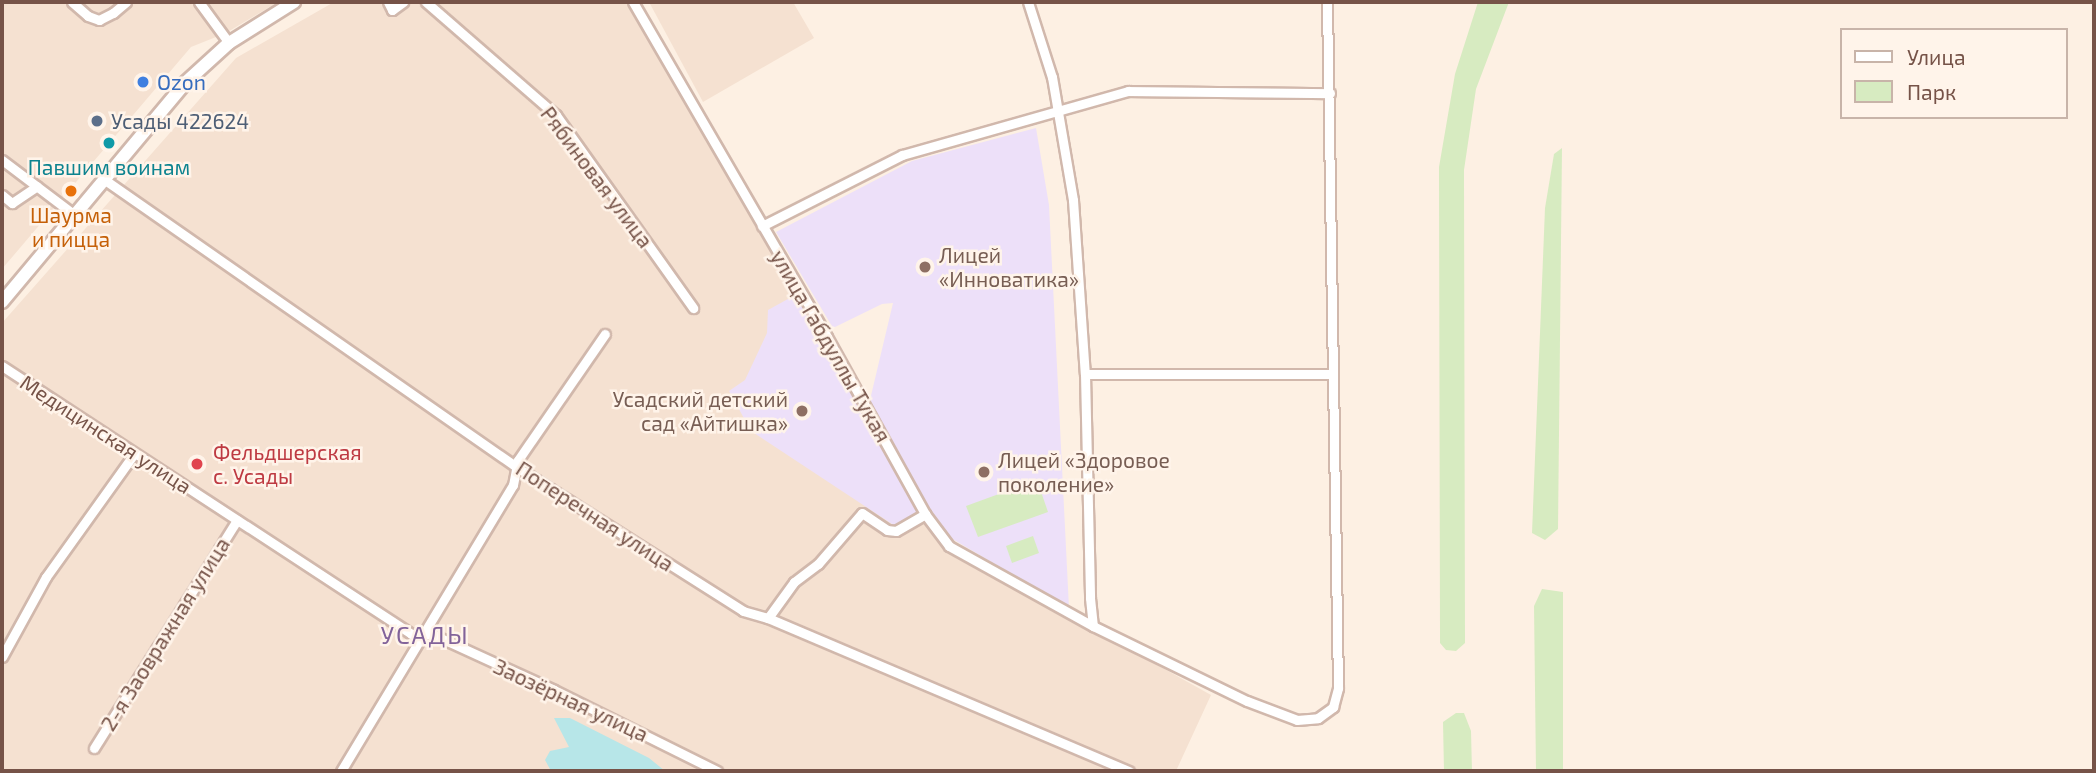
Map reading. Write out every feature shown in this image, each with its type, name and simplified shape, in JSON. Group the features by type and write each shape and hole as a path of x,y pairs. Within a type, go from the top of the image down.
{"street":[{"path":"72,2 88,16 99,20 106,18 126,2"},
{"path":"199,2 229,43"},
{"path":"2,302 185,83 229,43 293,2"},
{"path":"388,2 392,10 403,2"},
{"name":"Рябиновая улица","path":"426,2 556,115 693,308"},
{"name":"улица Габдуллы Тукая","path":"633,2 925,514 949,546 1093,626 1272,713 1297,720 1318,718 1333,706 1338,688 1331,374"},
{"path":"1028,2 1052,77 1073,200 1085,374 1090,598 1093,626"},
{"path":"1085,374 1331,374 1327,2"},
{"path":"762,226 902,155 1128,91 1330,93"},
{"path":"2,160 76,216"},
{"name":"Поперечная улица","path":"105,180 517,468 743,611 768,618 1129,771"},
{"path":"2,195 12,203 37,186"},
{"path":"341,771 513,485 518,460 605,334"},
{"name":"Медицинская улица","path":"2,366 411,634 424,634"},
{"path":"2,657 46,577 134,454"},
{"path":"768,618 794,582 818,564 862,513 887,530 895,531 925,514"},
{"name":"2-я Заовражная улица","path":"94,748 237,520"},
{"name":"Заозёрная улица","path":"424,634 434,635 554,690 717,771"}],"shaded area":[{"path":"2,2 278,2 226,33 191,47 2,269"},
{"path":"334,2 628,2 919,512 946,547 1211,695 1176,771 2,771 2,323 236,58"},
{"path":"649,2 793,2 814,38 703,102"},
{"path":"1036,128 1049,205 1069,608 944,534 869,404 893,303 882,304 833,328 776,232 912,161"},
{"name":"Усадский детский сад «Айтишка»","path":"797,294 919,512 895,526 751,431 729,391 745,380 767,333 768,310"}],"green space":[{"path":"1478,2 1509,2 1476,89 1464,170 1465,643 1456,651 1446,650 1440,643 1439,167 1455,74"},
{"path":"1562,148 1558,529 1545,540 1532,533 1545,208 1554,154"},
{"path":"1037,480 1048,512 978,537 966,506"},
{"path":"1033,536 1039,553 1012,563 1006,546"},
{"path":"1542,589 1563,592 1563,771 1536,771 1534,606"},
{"path":"1456,713 1464,713 1471,731 1472,771 1444,771 1443,722"}],"water":[{"path":"554,718 570,718 649,758 665,771 551,771 545,760 550,751 569,747"}],"place":[{"name":"Ozon","path":"143,82"},
{"name":"Усады 422624","path":"97,121"},
{"name":"Павшим воинам","path":"109,143"},
{"name":"Шаурма и пицца","path":"71,191"},
{"name":"Лицей «Инноватика»","path":"925,267"},
{"name":"Усадский детский сад «Айтишка»","path":"802,411"},
{"name":"Фельдшерская с. Усады","path":"197,464"},
{"name":"Лицей «Здоровое поколение»","path":"984,472"}],"district":[{"name":"УСАДЫ","path":"425,635"}]}
